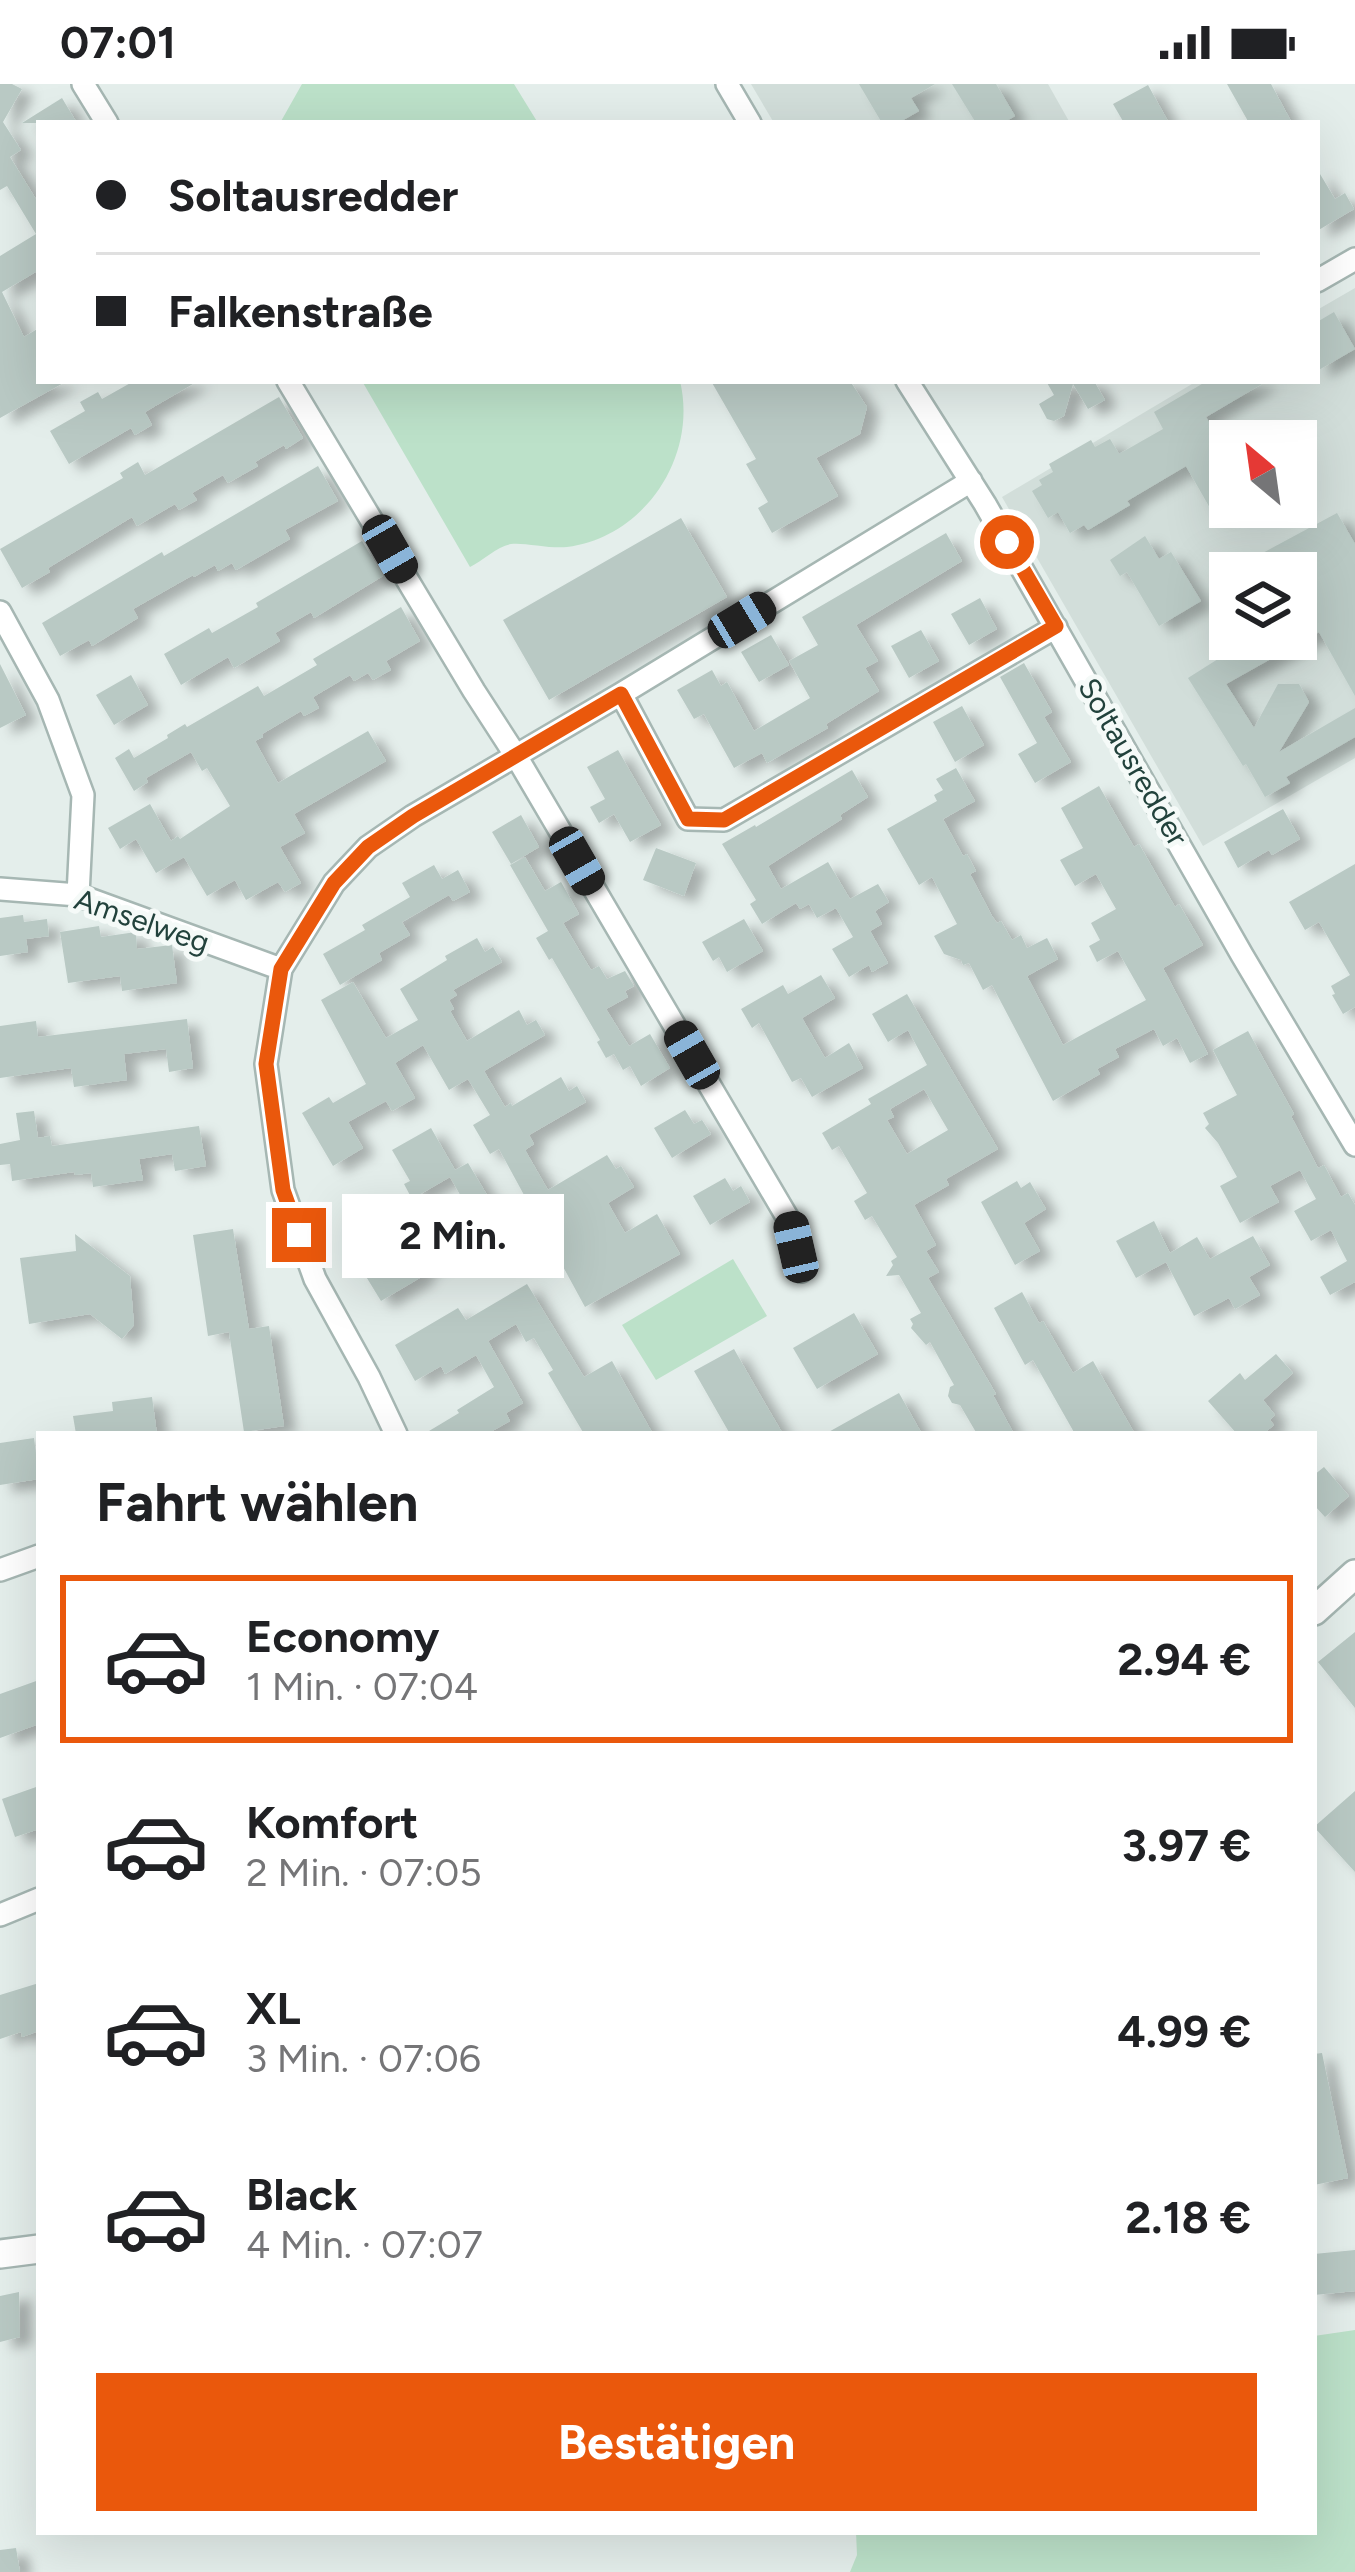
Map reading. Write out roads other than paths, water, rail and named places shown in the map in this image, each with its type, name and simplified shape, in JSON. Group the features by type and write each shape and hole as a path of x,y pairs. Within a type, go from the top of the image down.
{"street":[{"path":"83,84 105,120"},
{"path":"727,84 748,120"},
{"path":"1320,279 1355,259"},
{"path":"290,384 516,755 790,1222 801,1271"},
{"name":"Soltausredder","path":"909,384 1056,626 1355,1145"},
{"path":"387,1431 369,1377 316,1279 283,1190 266,1064 281,969 334,883 368,847 970,481"},
{"path":"0,613 48,700 83,795 78,895"},
{"path":"621,694 688,819 724,820 1056,626"},
{"name":"Amselweg","path":"0,890 78,895 281,969"},
{"path":"0,1570 36,1557"},
{"path":"1317,1608 1355,1574"},
{"path":"0,1915 36,1900"},
{"path":"0,2254 36,2249"}]}
